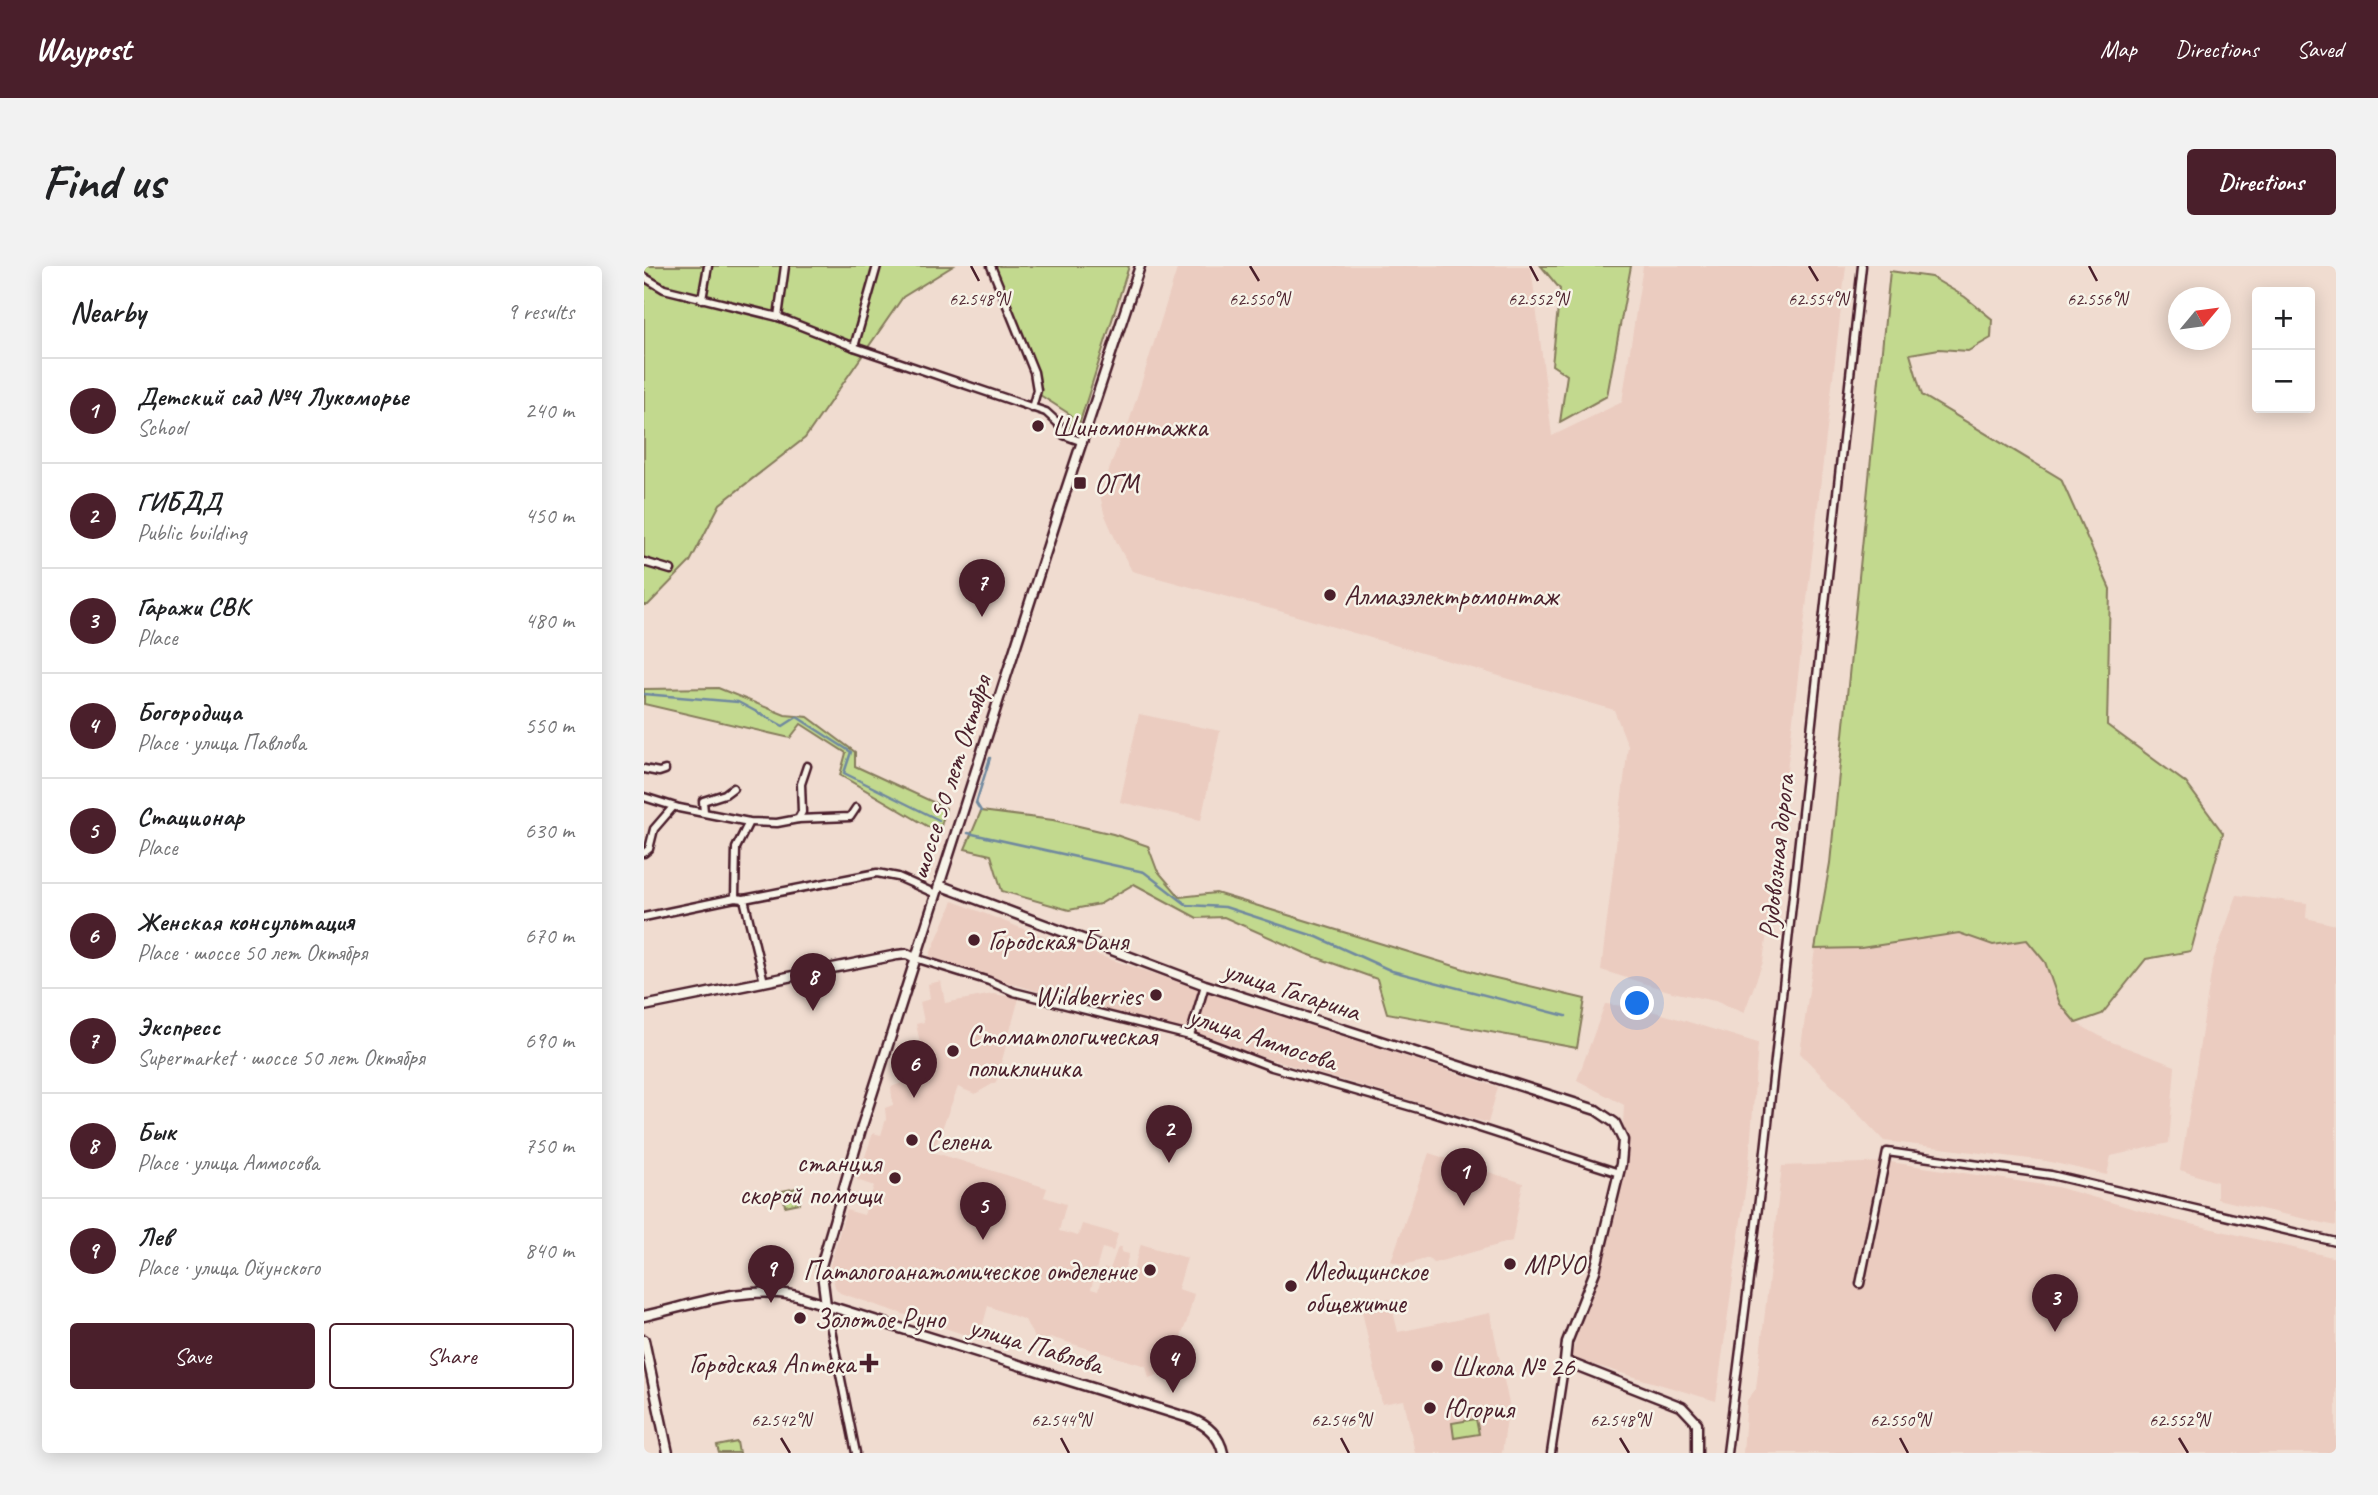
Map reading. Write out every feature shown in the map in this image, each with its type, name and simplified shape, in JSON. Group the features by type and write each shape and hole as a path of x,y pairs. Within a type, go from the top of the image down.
{"street":[{"path":"702,299 708,266"},
{"path":"778,317 785,266"},
{"path":"854,347 877,266"},
{"path":"990,266 1034,372 1037,390 1032,408"},
{"name":"шоссе 50 лет Октября","path":"826,1305 821,1266 862,1125 1140,266"},
{"name":"Рудовозная дорога","path":"1727,1453 1767,1132 1862,266"},
{"path":"644,277 664,289 778,317 854,347 1046,412 1058,423 1064,435 1083,442"},
{"path":"644,562 671,570"},
{"path":"798,819 802,812 801,784 807,766"},
{"path":"644,769 659,772 665,770"},
{"path":"704,812 703,801 733,788"},
{"path":"644,797 673,807 749,822 777,823 798,819 850,817 856,808"},
{"path":"644,853 649,849 654,829 673,807"},
{"path":"735,898 736,848 749,822"},
{"name":"улица Гагарина","path":"644,917 877,873 898,877 1205,985 1595,1110 1615,1123 1623,1140 1619,1173"},
{"path":"744,899 764,982"},
{"name":"улица Аммосова","path":"644,1006 907,954 1014,992 1190,1036 1272,1067 1433,1112 1619,1173"},
{"path":"1190,1036 1205,985"},
{"path":"1860,1284 1887,1152 2050,1175 2336,1242"},
{"path":"1551,1453 1567,1342 1595,1270 1619,1173"},
{"name":"улица Павлова","path":"644,1316 751,1292 782,1293 1189,1418 1206,1425 1223,1449"},
{"path":"826,1305 856,1453"},
{"path":"644,1340 668,1453"},
{"path":"1565,1361 1682,1408 1696,1423 1697,1453"}],"shaded area":[{"path":"1178,266 1531,266 1552,436 1622,402 1643,266 1846,266 1763,962 1744,1013 1715,1001 1672,992 1601,970 1628,746 1614,710 1283,612 1132,571 1104,513 1100,495 1121,437 1124,438"},
{"path":"1139,714 1220,731 1201,820 1120,802"},
{"path":"2237,895 2307,903 2306,918 2336,925 2336,1226 2217,1199 2217,1182 2180,1170 2213,961"},
{"path":"953,901 1049,939 1498,1087 1488,1123 928,959"},
{"path":"1959,933 1993,945 2027,940 2045,962 2060,1004 2076,1023 2109,1041 2175,1066 2169,1143 2111,1156 2107,1175 2046,1161 1884,1141 1800,1053 1815,949 1861,948"},
{"path":"941,981 945,1003 993,994 1019,998 996,1082 975,1094 958,1087 933,1152 1047,1188 1044,1197 1066,1204 1059,1231 1078,1236 1082,1224 1118,1234 1113,1251 1102,1248 1091,1289 1098,1291 1104,1268 1110,1269 1118,1247 1122,1247 1121,1252 1129,1254 1124,1271 1132,1274 1141,1244 1187,1258 1178,1289 1194,1294 1174,1355 1179,1367 1149,1378 1146,1366 1053,1338 1036,1341 1025,1320 988,1306 982,1328 996,1332 993,1344 840,1293 835,1287 830,1265 846,1210 864,1215 874,1186 857,1180 873,1133 881,1135 886,1119 885,1108 893,1105 891,1087 902,1083 900,1080 903,1069 913,1066 910,1046 920,1043 916,1024 924,1022 920,1002 930,999 928,984"},
{"path":"1605,1004 1659,1013 1758,1043 1749,1163 1716,1401 1571,1358 1584,1307 1615,1214 1627,1146 1623,1124 1624,1105 1577,1080"},
{"path":"1429,1153 1523,1183 1512,1241 1434,1263 1429,1258 1404,1265 1391,1261"},
{"path":"1890,1162 2057,1187 2170,1219 2336,1258 2336,1453 1743,1453 1747,1400 1756,1389 1782,1166"},
{"name":"Школа № 26","path":"1390,1299 1398,1332 1490,1313 1509,1404 1502,1453 1415,1453 1404,1400 1382,1404 1361,1306"}],"green space":[{"path":"644,266 953,266 903,297 805,438 720,504 690,562 648,605 644,605"},
{"path":"994,266 1129,266 1078,428 1069,428 1071,415 1040,395 1039,376"},
{"path":"1541,266 1631,266 1607,396 1560,422 1567,375 1552,365 1560,289"},
{"path":"1890,271 1931,277 1965,297 1992,319 1991,338 1968,351 1939,349 1910,354 1922,395 2061,479 2110,589 2107,725 2186,783 2223,833 2191,951 2146,959 2102,1014 2076,1023 2060,1004 2045,962 2027,940 1993,945 1959,933 1861,948 1815,949 1830,863"},
{"path":"718,688 785,715 808,717 855,752 855,766 946,808 939,833 840,775 846,753 801,724 790,738 644,704 644,689"},
{"path":"981,811 1053,820 1113,834 1148,846 1157,870 1180,897 1216,893 1487,976 1585,999 1577,1048 1387,1013 1377,979 1307,954 1224,917 1197,918 1134,884 1100,904 1069,910 1002,891 991,855 965,849"},
{"path":"797,1188 800,1203 785,1206 782,1191"},
{"path":"1476,1419 1479,1434 1454,1438 1452,1423"},
{"path":"737,1442 739,1453 719,1453 717,1446"}],"waterway":[{"path":"644,694 738,702 783,726 797,717 851,752 844,773 939,820"},
{"path":"981,811 976,803 990,758"},
{"path":"968,833 1144,872 1187,905 1225,907 1317,937 1392,971 1566,1016"}],"place":[{"name":"Шиномонтажка","path":"1038,426"},
{"name":"ОГМ","path":"1080,483"},
{"name":"Алмазэлектромонтаж","path":"1330,595"},
{"name":"Экспресс","path":"982,617"},
{"name":"Городская Баня","path":"974,940"},
{"name":"Wildberries","path":"1156,995"},
{"name":"Бык","path":"813,1011"},
{"name":"Стоматологическая поликлиника","path":"953,1051"},
{"name":"Женская консультация","path":"914,1098"},
{"name":"Селена","path":"912,1140"},
{"name":"ГИБДД","path":"1169,1163"},
{"name":"станция скорой помощи","path":"895,1178"},
{"name":"Детский сад №4 Лукоморье","path":"1464,1206"},
{"name":"Стационар","path":"983,1240"},
{"name":"МРУО","path":"1510,1264"},
{"name":"Паталогоанатомическое отделение","path":"1150,1270"},
{"name":"Медицинское общежитие","path":"1291,1286"},
{"name":"Лев","path":"771,1303"},
{"name":"Золотое Руно","path":"800,1318"},
{"name":"Гаражи СВК","path":"2055,1332"},
{"name":"Городская Аптека","path":"869,1363"},
{"name":"Школа № 26","path":"1437,1366"},
{"name":"Богородица","path":"1173,1393"},
{"name":"Югория","path":"1430,1408"}]}
